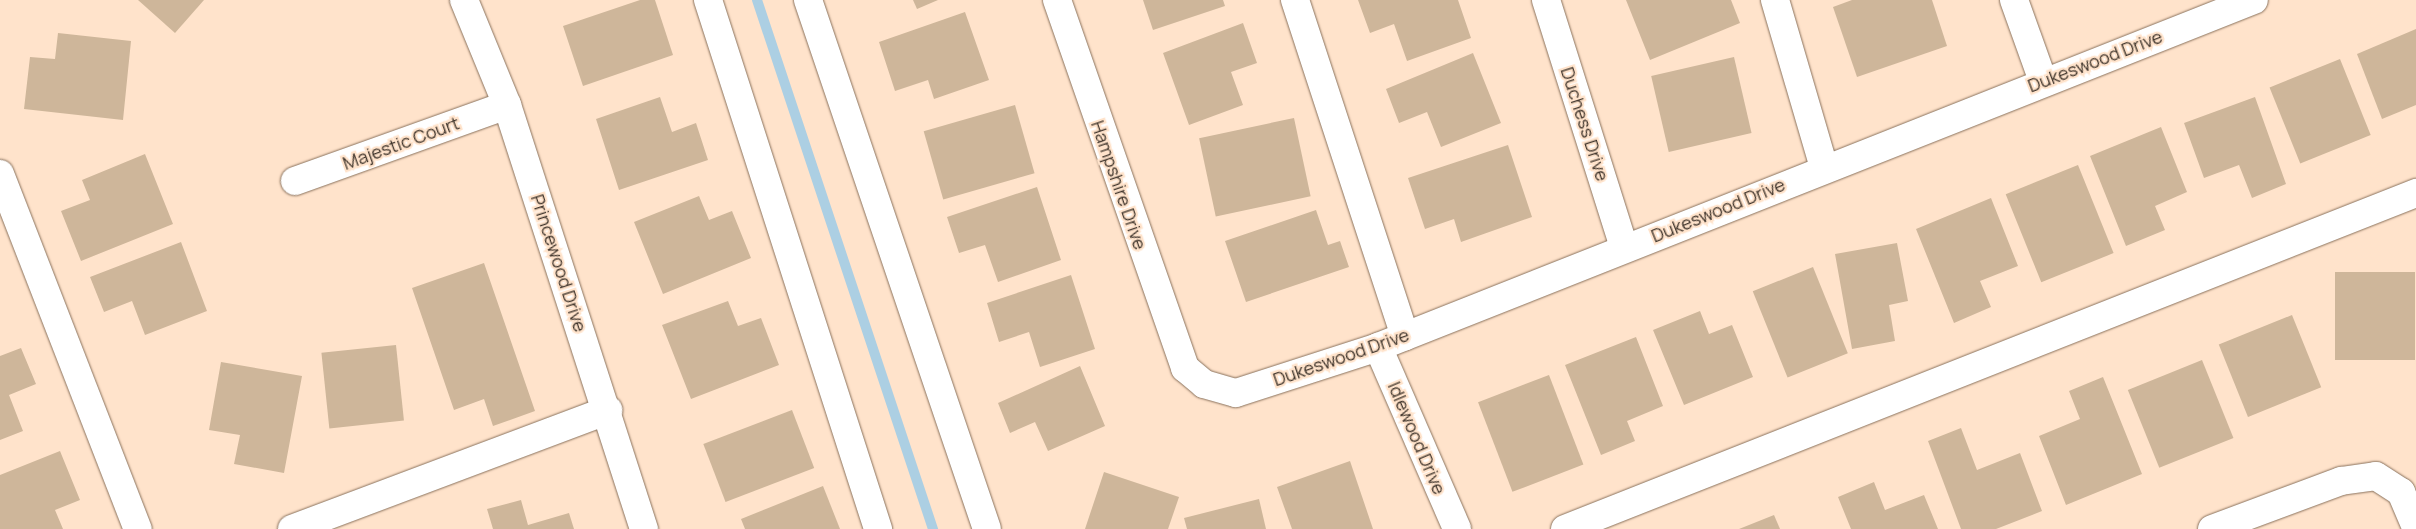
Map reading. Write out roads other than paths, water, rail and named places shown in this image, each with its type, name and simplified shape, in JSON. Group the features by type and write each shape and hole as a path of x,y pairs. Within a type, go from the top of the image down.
{"street":[{"name":"Princewood Drive","path":"464,0 507,105 608,410 644,529"},
{"path":"708,0 878,529"},
{"path":"808,0 987,529"},
{"name":"Hampshire Drive","path":"1057,0 1140,250 1185,368"},
{"path":"1295,0 1405,336"},
{"name":"Duchess Drive","path":"1546,0 1624,247"},
{"path":"1775,0 1824,168"},
{"path":"2014,0 2043,81"},
{"name":"Dukeswood Drive","path":"1185,368 1204,384 1236,393 1378,347 2043,81 2254,0"},
{"name":"Majestic Court","path":"295,181 507,105"},
{"path":"0,174 138,529"},
{"path":"1565,529 2416,193"},
{"name":"Idlewood Drive","path":"1378,347 1457,529"},
{"path":"292,529 608,410"},
{"path":"2212,529 2341,480 2376,476 2401,492 2416,527"}],"waterway":[{"path":"757,0 933,529"}]}
